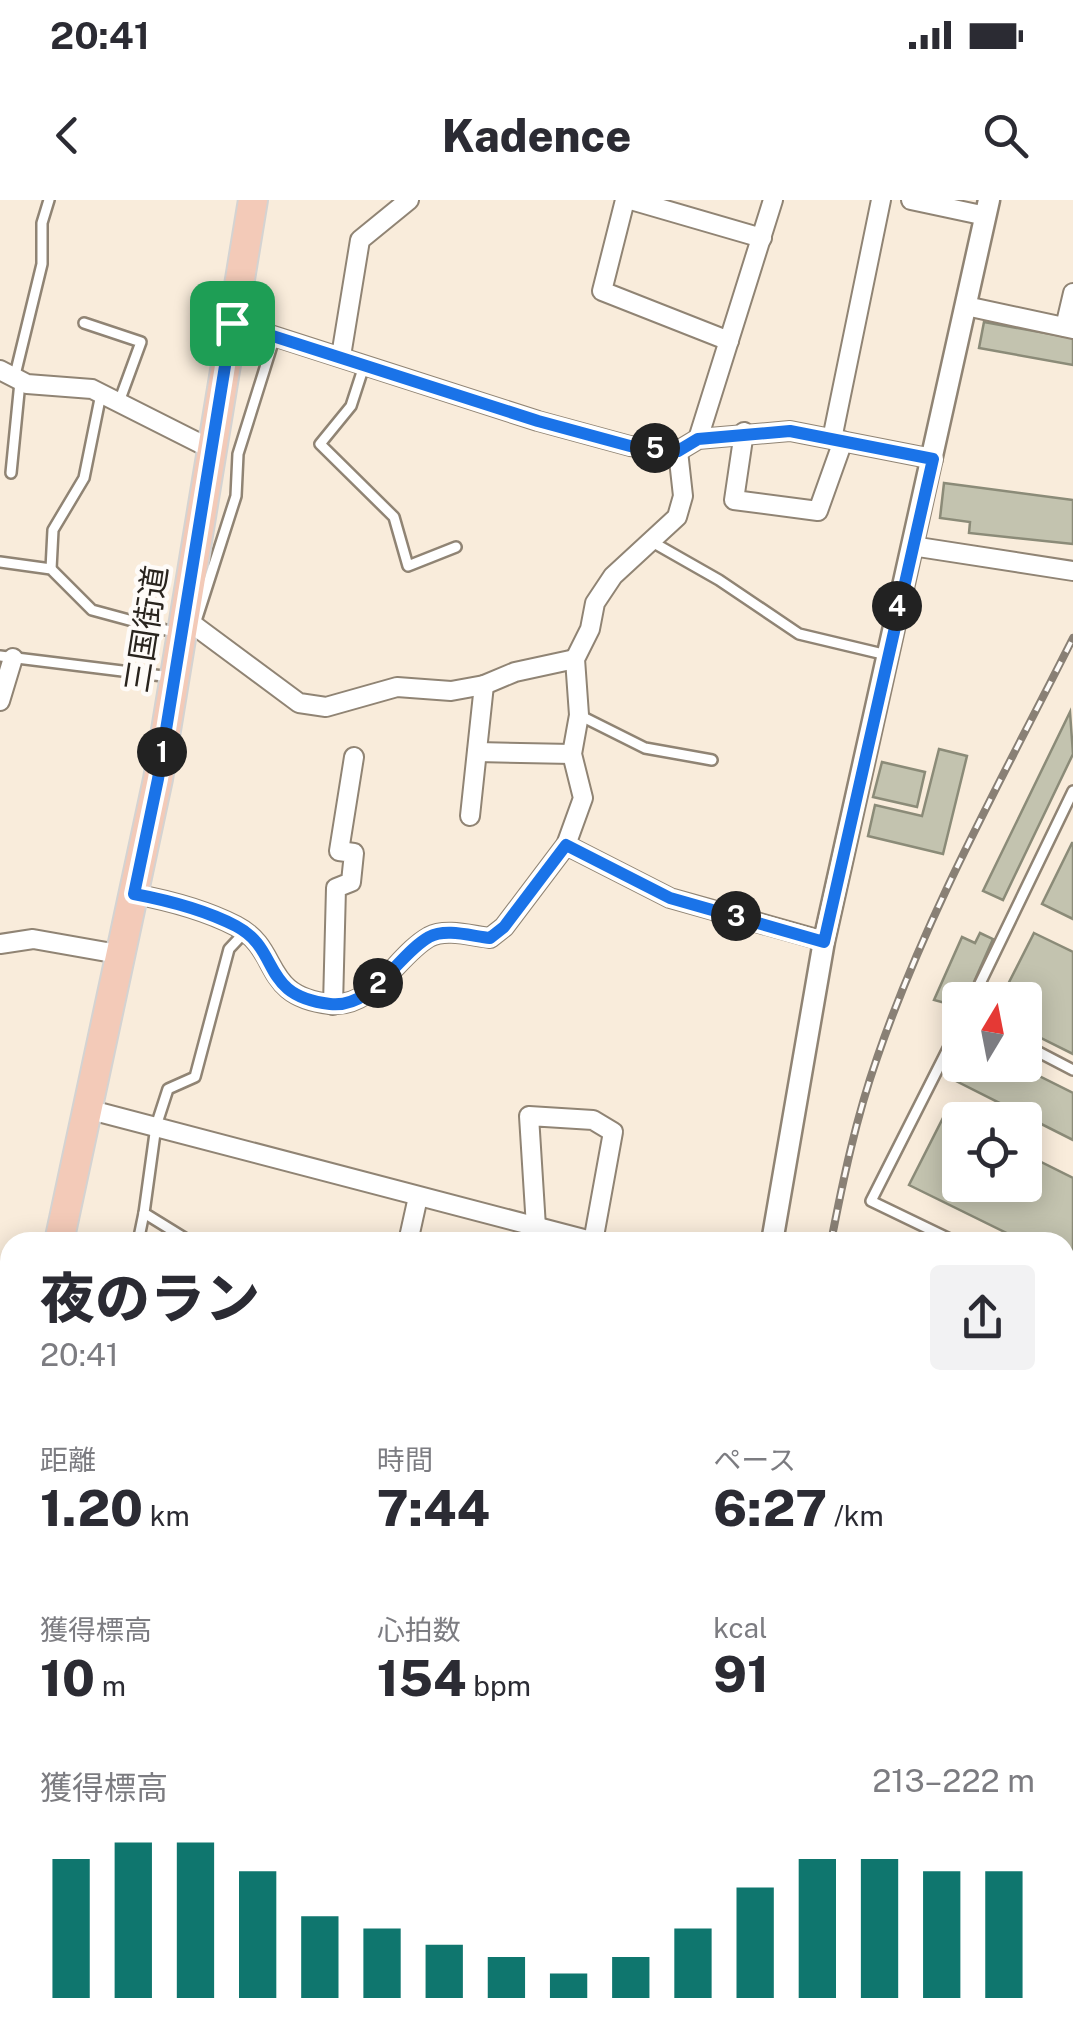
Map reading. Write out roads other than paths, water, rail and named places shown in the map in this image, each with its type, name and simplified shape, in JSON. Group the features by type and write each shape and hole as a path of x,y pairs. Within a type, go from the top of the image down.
{"main road":[{"name":"三国街道","path":"61,1232 134,894 186,625 209,448 253,200"}],"street":[{"path":"341,356 360,240 409,200"},
{"path":"730,341 602,290 628,200 762,238"},
{"path":"698,439 774,200"},
{"path":"744,432 734,500 818,511 838,440 881,200"},
{"path":"774,1232 824,942 987,208 910,200"},
{"path":"966,306 1069,328 1073,292"},
{"path":"232,323 538,421 630,446 678,451 698,439 790,431 933,459"},
{"path":"12,374 27,384 101,394 209,448"},
{"path":"134,894 238,927 268,955 274,978 295,994 334,1005 364,995 429,938 444,933 490,938 504,927 566,845 582,798 572,754 579,715 575,659 590,629 595,602 613,576 654,543 677,517 683,496 678,451"},
{"path":"912,546 1073,571"},
{"path":"186,625 299,703 326,706 397,687 451,691 484,685 515,672 575,659"},
{"path":"0,701 6,657"},
{"path":"470,816 484,685"},
{"path":"477,752 572,754"},
{"path":"334,1005 336,888 351,882 354,853 339,851 354,757"},
{"path":"566,845 670,898 824,942"},
{"path":"0,944 34,939 118,954"},
{"path":"87,1109 540,1232"},
{"path":"543,1232 530,1116 593,1120 613,1132 596,1232"},
{"path":"410,1232 418,1196"}],"lane":[{"path":"11,473 15,430 12,374 42,264 42,223 49,200"},
{"path":"84,324 142,342 119,402"},
{"path":"0,562 50,569 92,610 186,625 236,496 238,454 275,336"},
{"path":"365,364 351,406 320,444 394,517 408,566 456,547"},
{"path":"50,569 53,530 84,478 101,394"},
{"path":"0,429 15,430"},
{"path":"209,448 238,454"},
{"path":"654,543 719,580 799,634 887,656"},
{"path":"6,657 174,677"},
{"path":"579,715 645,748 712,760"},
{"path":"981,982 1073,790"},
{"path":"140,1232 156,1126 168,1088 195,1077 228,949 244,933"},
{"path":"1042,1054 1073,1070"},
{"path":"935,1232 871,1201 942,1061"},
{"path":"144,1213 175,1232"}],"railway":[{"path":"833,1232 863,1103 897,1004 968,845 1073,638"}]}
